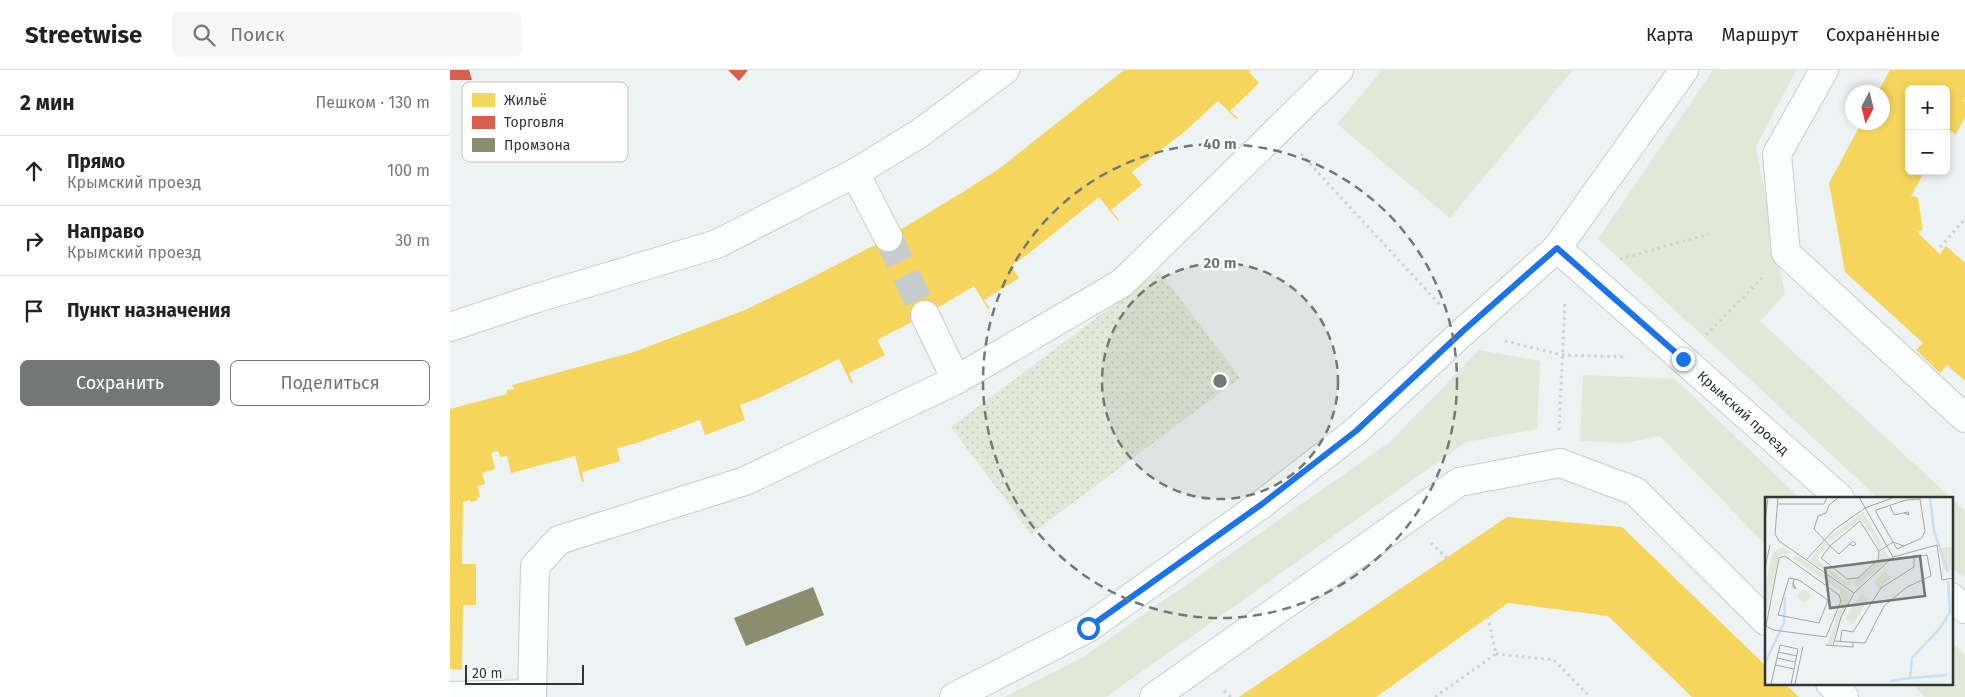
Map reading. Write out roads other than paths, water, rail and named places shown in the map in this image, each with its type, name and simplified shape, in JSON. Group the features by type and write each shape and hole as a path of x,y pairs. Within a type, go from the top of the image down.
{"street":[{"path":"450,327 534,299 717,244 855,174 920,133 1005,70"},
{"path":"954,697 1088,628 1262,504 1356,431 1464,330 1557,248 1684,70"},
{"path":"1824,70 1777,154 1786,253 1965,418"},
{"path":"450,696 532,695 535,566 559,540 746,481 956,380 1122,283 1335,72"},
{"path":"855,174 888,237"},
{"name":"Крымский проезд","path":"1557,248 1839,497"},
{"path":"925,315 956,380"},
{"path":"1154,697 1459,482 1560,463 1635,491 1765,619"},
{"path":"1952,598 1965,609"},
{"path":"1831,684 1844,697"}],"tunnel":[{"path":"888,237 925,315"}]}
